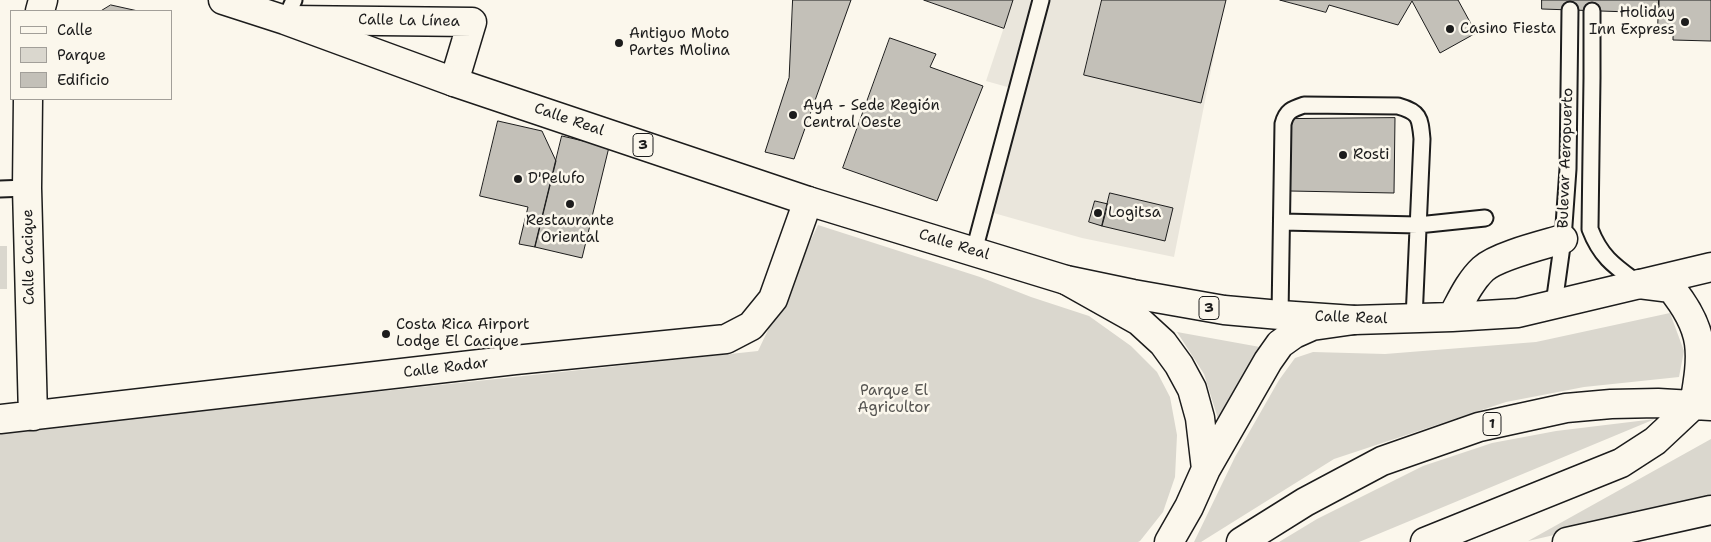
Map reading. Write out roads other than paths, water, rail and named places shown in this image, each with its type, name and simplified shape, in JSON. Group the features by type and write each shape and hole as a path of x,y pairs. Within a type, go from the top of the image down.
{"main road":[{"name":"Calle Real","path":"223,0 289,10 454,82 808,201 1066,280 1133,294 1224,310 1280,315 1354,320 1414,319 1518,313 1711,267"},
{"name":"Calle La Línea","path":"289,10 472,22 454,82"},
{"name":"Calle Cacique","path":"28,100 27,188 33,416"},
{"name":"Calle Radar","path":"0,419 515,360 726,339 752,326 773,299 808,201"},
{"path":"1452,317 1472,282 1484,268 1495,261 1563,239"},
{"path":"1066,280 1139,321 1163,343 1179,365 1192,389 1200,418 1206,469"},
{"path":"1425,542 1621,463 1655,441 1705,400 1700,370 1700,344 1694,322 1684,304 1671,288 1639,284"},
{"path":"1168,542 1185,514 1206,469 1268,361 1280,344 1294,334 1312,326 1354,320"},
{"name":"1","path":"1241,542 1305,502 1382,461 1479,427 1566,408 1625,402 1705,400"},
{"path":"1567,542 1711,510"}],"lane":[{"path":"974,251 1041,0"},
{"name":"Bulevar Aeropuerto","path":"1554,304 1563,239 1568,169 1570,10"},
{"name":"Bulevar Aeropuerto","path":"1592,11 1590,230 1601,252 1615,267 1639,284"},
{"path":"1280,315 1283,124 1285,116 1293,109 1304,106 1398,106 1412,110 1420,120 1422,139 1414,319"},
{"path":"1568,169 1591,169"},
{"path":"0,189 27,188"},
{"path":"1282,222 1418,225 1486,218"}],"place":[{"name":"Holiday Inn Express","path":"1685,22"},
{"name":"Casino Fiesta","path":"1450,29"},
{"name":"Antiguo Moto Partes Molina","path":"619,43"},
{"name":"AyA - Sede Región Central Oeste","path":"793,115"},
{"name":"Rosti","path":"1343,155"},
{"name":"D'Pelufo","path":"518,179"},
{"name":"Restaurante Oriental","path":"570,204"},
{"name":"Logitsa","path":"1098,213"},
{"name":"Costa Rica Airport Lodge El Cacique","path":"386,334"}],"park label":[{"name":"Parque El Agricultor","path":"894,400"}]}
